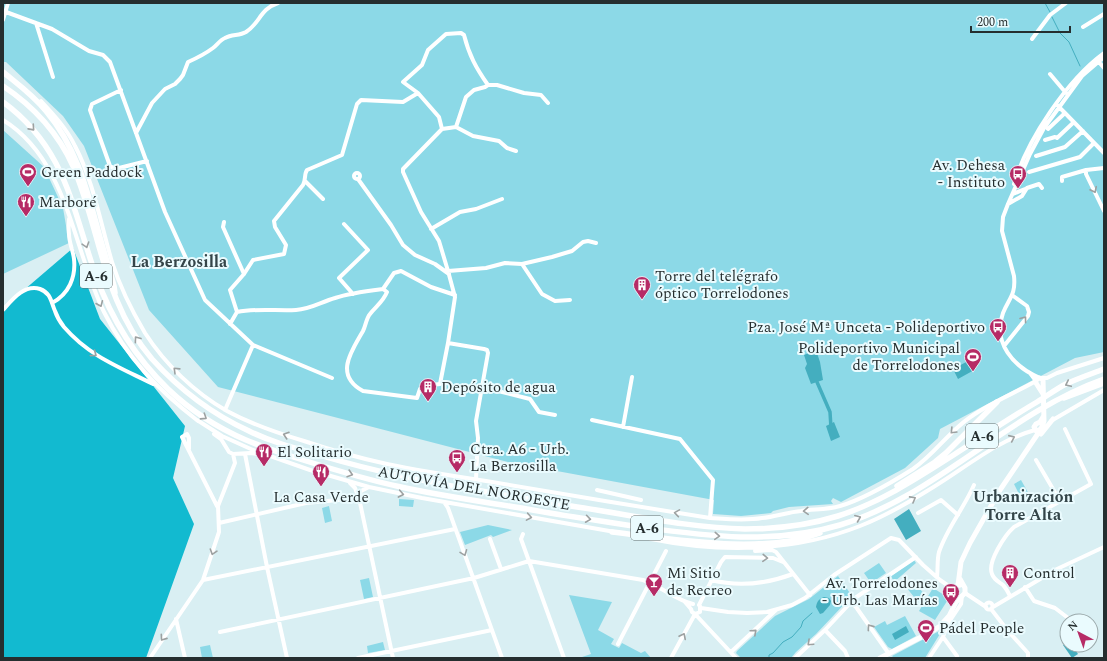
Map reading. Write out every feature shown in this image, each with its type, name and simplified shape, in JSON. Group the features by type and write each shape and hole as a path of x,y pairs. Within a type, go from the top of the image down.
{"highway":[{"path":"3,71 35,98 56,123 71,149 80,168 89,196 114,286 116,299"},
{"name":"AUTOVÍA DEL NOROESTE","path":"3,86 24,101 57,137 72,165 84,195 106,273 116,299 132,331 151,357 173,381 197,401 224,419 251,433 359,467 408,478 563,505 714,527 746,529 776,528 810,523 838,516 885,496 920,476 1064,386 1104,369"},
{"name":"AUTOVÍA DEL NOROESTE","path":"3,102 16,111 46,144 57,164 69,193 97,279 111,310 125,336 144,363 168,389 192,409 222,428 246,440 359,477 401,487 563,515 690,534 746,538 800,534 839,525 857,519 890,504 1051,402 1071,392 1104,379"},
{"path":"1051,402 1104,383"},
{"path":"862,507 940,458 997,402"},
{"path":"612,532 688,540 755,543 779,542 809,537 839,525"}],"main road":[{"path":"960,585 961,562 968,548 1000,490 1044,421 1043,390 1039,379"},
{"path":"1025,453 1030,450 1053,419"},
{"path":"960,585 953,589 954,593 961,595"},
{"path":"880,658 940,626 949,616 965,588 960,585"}],"street":[{"path":"3,20 8,3"},
{"path":"136,133 152,103 165,89 175,84 180,79 188,62 198,58 224,38 241,35 247,32 255,24 266,8 270,5 278,3"},
{"path":"1032,38 1050,15 1066,3"},
{"path":"6,12 52,29 89,51 103,55 110,62 165,212 205,300 253,345 332,378"},
{"path":"1083,27 1104,14"},
{"path":"36,23 53,77"},
{"path":"442,129 439,117 418,93 403,82 422,65 428,50 446,34 460,32 464,35 468,51 488,85"},
{"path":"1039,379 1011,358 1000,335 1001,319 1015,289 1014,276 1002,231 1003,217 1032,151 1058,106 1066,94 1104,54"},
{"path":"1097,60 1104,57"},
{"path":"1097,60 1104,68"},
{"path":"3,71 31,92 59,121 68,133 84,166 113,264 129,303 157,350 172,367 207,398 224,410 247,422 360,458 389,465 710,518 762,518 798,511 821,510 851,503 913,469 927,458 958,426 967,419 1039,379 1047,378 1057,373 1104,358"},
{"path":"1050,74 1066,94"},
{"path":"456,127 466,98 474,90 488,85 497,85 524,93 541,95 548,103"},
{"path":"121,90 92,104 90,110 110,166 115,169 147,161"},
{"path":"230,324 237,312 230,290 244,274 253,260 284,254 286,245 275,227 274,221 303,185 307,170 342,155 358,102 361,100 403,102 418,93"},
{"path":"1058,106 1104,154"},
{"path":"1013,194 1015,180 1027,152 1041,126 1058,106"},
{"path":"1048,129 1065,112"},
{"path":"3,120 22,135 37,151 54,176 69,214 90,280 104,312 120,340 137,364 155,385 221,439 227,450 233,454 250,453 270,457"},
{"path":"1045,140 1055,137 1057,138 1074,122"},
{"path":"384,289 387,292 384,299 370,314 350,353 346,368 348,376 357,388 363,391 417,398 420,389 423,386 440,384 455,295 439,241 420,212 403,169 442,129 456,127 473,136 499,141 507,148 516,151"},
{"path":"1036,156 1065,148 1083,131"},
{"path":"1028,172 1080,157 1094,143"},
{"path":"1062,181 1062,177 1086,170 1104,168"},
{"path":"1086,170 1086,174 1104,211"},
{"path":"358,179 391,225 403,245 415,255 449,272 486,268 505,263 522,264 572,251 588,240 596,243"},
{"path":"305,181 323,199"},
{"path":"1017,184 1026,189"},
{"path":"1013,194 1039,184 1042,188"},
{"path":"1008,204 1022,196 1026,189"},
{"path":"431,229 460,212 476,209 502,199"},
{"path":"52,303 65,294 70,286 74,270 74,258 69,235 69,214"},
{"path":"224,222 223,227 244,274"},
{"path":"344,224 368,250 339,278 353,294"},
{"path":"522,264 542,294 555,301 570,300"},
{"path":"237,312 247,310 296,310 321,304 334,298 384,289 394,273 401,271 431,287 455,295"},
{"path":"3,310 18,294 31,289 42,290 49,295 58,319 64,327 94,354 155,385"},
{"path":"1004,346 1028,316 1029,312 1027,306 1012,295"},
{"path":"448,343 487,350 488,353 476,421 478,438 476,479"},
{"path":"224,410 253,345"},
{"path":"1026,387 1031,381 1030,373"},
{"path":"623,427 632,377"},
{"path":"482,387 530,399 539,412 555,415"},
{"path":"197,420 222,436 270,457 368,487 674,544 749,548 781,546 816,540 861,526 928,490 1010,438 1039,428 1104,390"},
{"path":"592,420 680,439 713,480 710,518"},
{"path":"1010,596 1005,587 995,579 991,571 992,562 1004,537 1014,527 1091,484 1065,429"},
{"path":"1028,432 1031,436 1031,443"},
{"path":"150,658 203,580 217,537 219,523 218,506 189,449"},
{"path":"218,506 235,463 233,454"},
{"path":"245,454 267,568 287,658"},
{"path":"1036,460 1060,501"},
{"path":"350,482 355,488 359,498 393,658"},
{"path":"937,577 940,551 974,485"},
{"path":"359,498 361,491 368,487"},
{"path":"597,490 641,500"},
{"path":"629,505 631,497"},
{"path":"219,523 306,503 359,498"},
{"path":"918,513 941,500 958,515"},
{"path":"444,502 448,508 502,658"},
{"path":"203,580 455,529"},
{"path":"523,534 521,539 564,658"},
{"path":"490,538 501,569"},
{"path":"692,606 692,612 747,613 776,610 792,605 810,595 834,575 891,538 899,540 937,577 953,589"},
{"path":"708,547 725,550 772,550 776,552 810,595"},
{"path":"990,606 1003,601 1057,569 1103,548"},
{"path":"618,644 666,551"},
{"path":"671,658 698,611 711,580 723,558 728,556 773,558 784,562"},
{"path":"795,658 825,630 850,602 916,557"},
{"path":"220,632 474,578 529,561 650,582 698,611 700,619 736,658"},
{"path":"711,580 730,584 748,584 777,580 794,574"},
{"path":"1025,587 1034,601 1055,608 1062,613"},
{"path":"930,658 943,637 947,625 961,604 961,595 990,606 1008,631 1028,653 1028,658"},
{"path":"850,602 856,607 888,654"},
{"path":"731,652 776,610"},
{"path":"176,619 185,658"},
{"path":"358,658 492,630"},
{"path":"825,630 845,652 848,658"},
{"path":"943,637 957,656"}],"shaded area":[{"path":"3,3 1104,3 1104,352 1075,358 940,429 938,438 905,468 841,502 833,498 831,501 833,504 789,507 773,511 771,513 741,516 713,514 714,500 508,462 218,387 149,310 84,146 63,116 6,62 3,62"},
{"name":"Green Paddock","path":"3,130 44,167 63,208 69,243 3,274"},
{"path":"73,248 100,319 185,426 173,478 194,524 146,658 3,658 3,308"},
{"path":"816,350 823,380 811,384 805,368 807,364 804,355"},
{"path":"970,360 976,369 958,379 953,369"},
{"path":"834,422 840,437 831,441 826,426"},
{"path":"1021,480 1030,496 1022,500 1014,484"},
{"path":"399,499 414,500 413,507 399,506"},
{"path":"329,506 332,521 325,523 322,508"},
{"path":"909,509 921,531 906,540 894,519"},
{"path":"488,525 512,530 493,537 491,535 465,545 460,532"},
{"path":"914,560 916,563 894,582 891,576"},
{"path":"879,563 886,573 871,583 864,573"},
{"path":"838,576 852,596 791,658 741,658 736,653 775,616 809,599"},
{"path":"369,578 373,597 364,599 360,580"},
{"path":"913,581 926,596 918,602 906,587"},
{"path":"933,588 949,598 935,620 919,611"},
{"path":"569,595 612,602 598,630 614,639 611,644 619,648 622,643 641,653 645,651 651,658 579,658 591,654"},
{"path":"824,597 829,598 831,601 830,605 823,613 820,614 816,605 818,600"},
{"path":"905,616 916,636 892,649 888,647 874,627 885,621 887,625"},
{"path":"906,626 909,632 895,640 892,634"},
{"name":"Pádel People","path":"943,629 925,658 894,658 892,656"},
{"path":"383,642 385,650 368,653 367,646"},
{"path":"210,645 213,658 202,658 200,647"},
{"path":"1069,653 1077,653 1078,654 1072,658"}],"waterway":[{"path":"1045,3 1050,12"},
{"path":"1052,17 1060,33 1069,42 1080,66"},
{"path":"817,382 830,412 831,428"},
{"path":"769,658 769,655 773,653 783,642 792,637 801,627 803,621 812,613"}],"place":[{"name":"Green Paddock","path":"28,187"},
{"name":"Av. Dehesa - Instituto","path":"1018,189"},
{"name":"Marboré","path":"26,217"},
{"name":"Torre del telégrafo óptico Torrelodones","path":"642,300"},
{"name":"Pza. José Mª Unceta - Polideportivo","path":"998,342"},
{"name":"Polideportivo Municipal de Torrelodones","path":"973,372"},
{"name":"Depósito de agua","path":"428,402"},
{"name":"El Solitario","path":"264,467"},
{"name":"Ctra. A6 - Urb. La Berzosilla","path":"457,473"},
{"name":"La Casa Verde","path":"321,487"},
{"name":"Control","path":"1010,588"},
{"name":"Mi Sitio de Recreo","path":"654,597"},
{"name":"Av. Torrelodones - Urb. Las Marías","path":"951,607"},
{"name":"Pádel People","path":"926,643"}],"district":[{"name":"La Berzosilla","path":"179,261"},
{"name":"Urbanización Torre Alta","path":"1023,505"}]}
